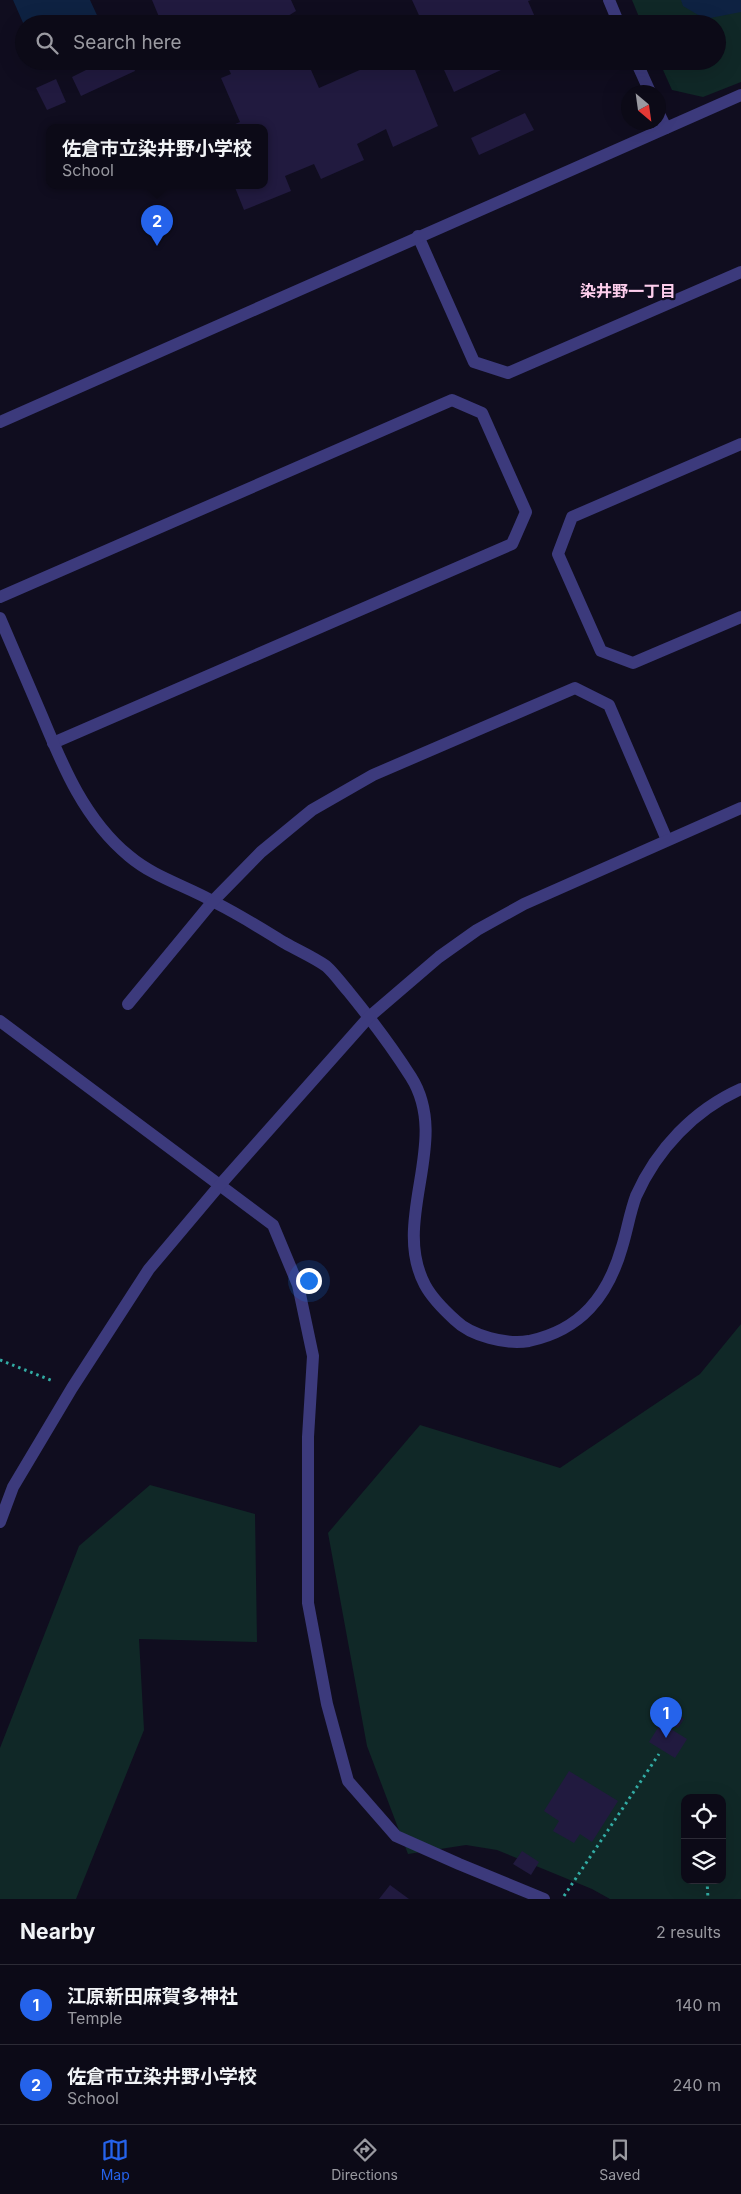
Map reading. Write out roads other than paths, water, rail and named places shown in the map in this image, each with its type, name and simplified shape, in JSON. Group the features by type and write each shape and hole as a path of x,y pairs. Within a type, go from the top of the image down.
{"street":[{"path":"609,0 616,15"},
{"path":"640,70 647,85"},
{"path":"666,128 741,96"},
{"path":"0,422 661,130"},
{"path":"418,236 474,362 508,373 741,272"},
{"path":"0,597 452,400 482,413 526,512 512,544 53,743"},
{"path":"741,444 572,517 558,554 601,651 633,663 741,617"},
{"path":"0,618 53,743 79,798 106,834 128,856 159,877 213,901 328,968 370,1017 413,1081 422,1107 426,1139 414,1224 415,1258 425,1284 441,1307 464,1329 493,1339 527,1342 561,1330 588,1312 607,1287 621,1252 636,1196 662,1152 684,1126 721,1098 741,1089"},
{"path":"128,1004 213,901 261,852 312,810 373,775 575,688 609,705 667,840"},
{"path":"0,1522 14,1487 72,1388 149,1270 219,1186 370,1017 439,957 476,930 524,904 741,808"},
{"path":"0,1021 273,1225 298,1285 313,1356 308,1437 308,1603 327,1704 348,1781 396,1836 544,1899"}],"water":[{"path":"13,0 90,0 97,15 20,15"},
{"path":"681,0 741,0 741,12 726,15 698,15 683,6"}],"place":[{"name":"佐倉市立染井野小学校","path":"157,246"},
{"name":"江原新田麻賀多神社","path":"666,1738"}],"district":[{"name":"染井野一丁目","path":"628,291"}]}
